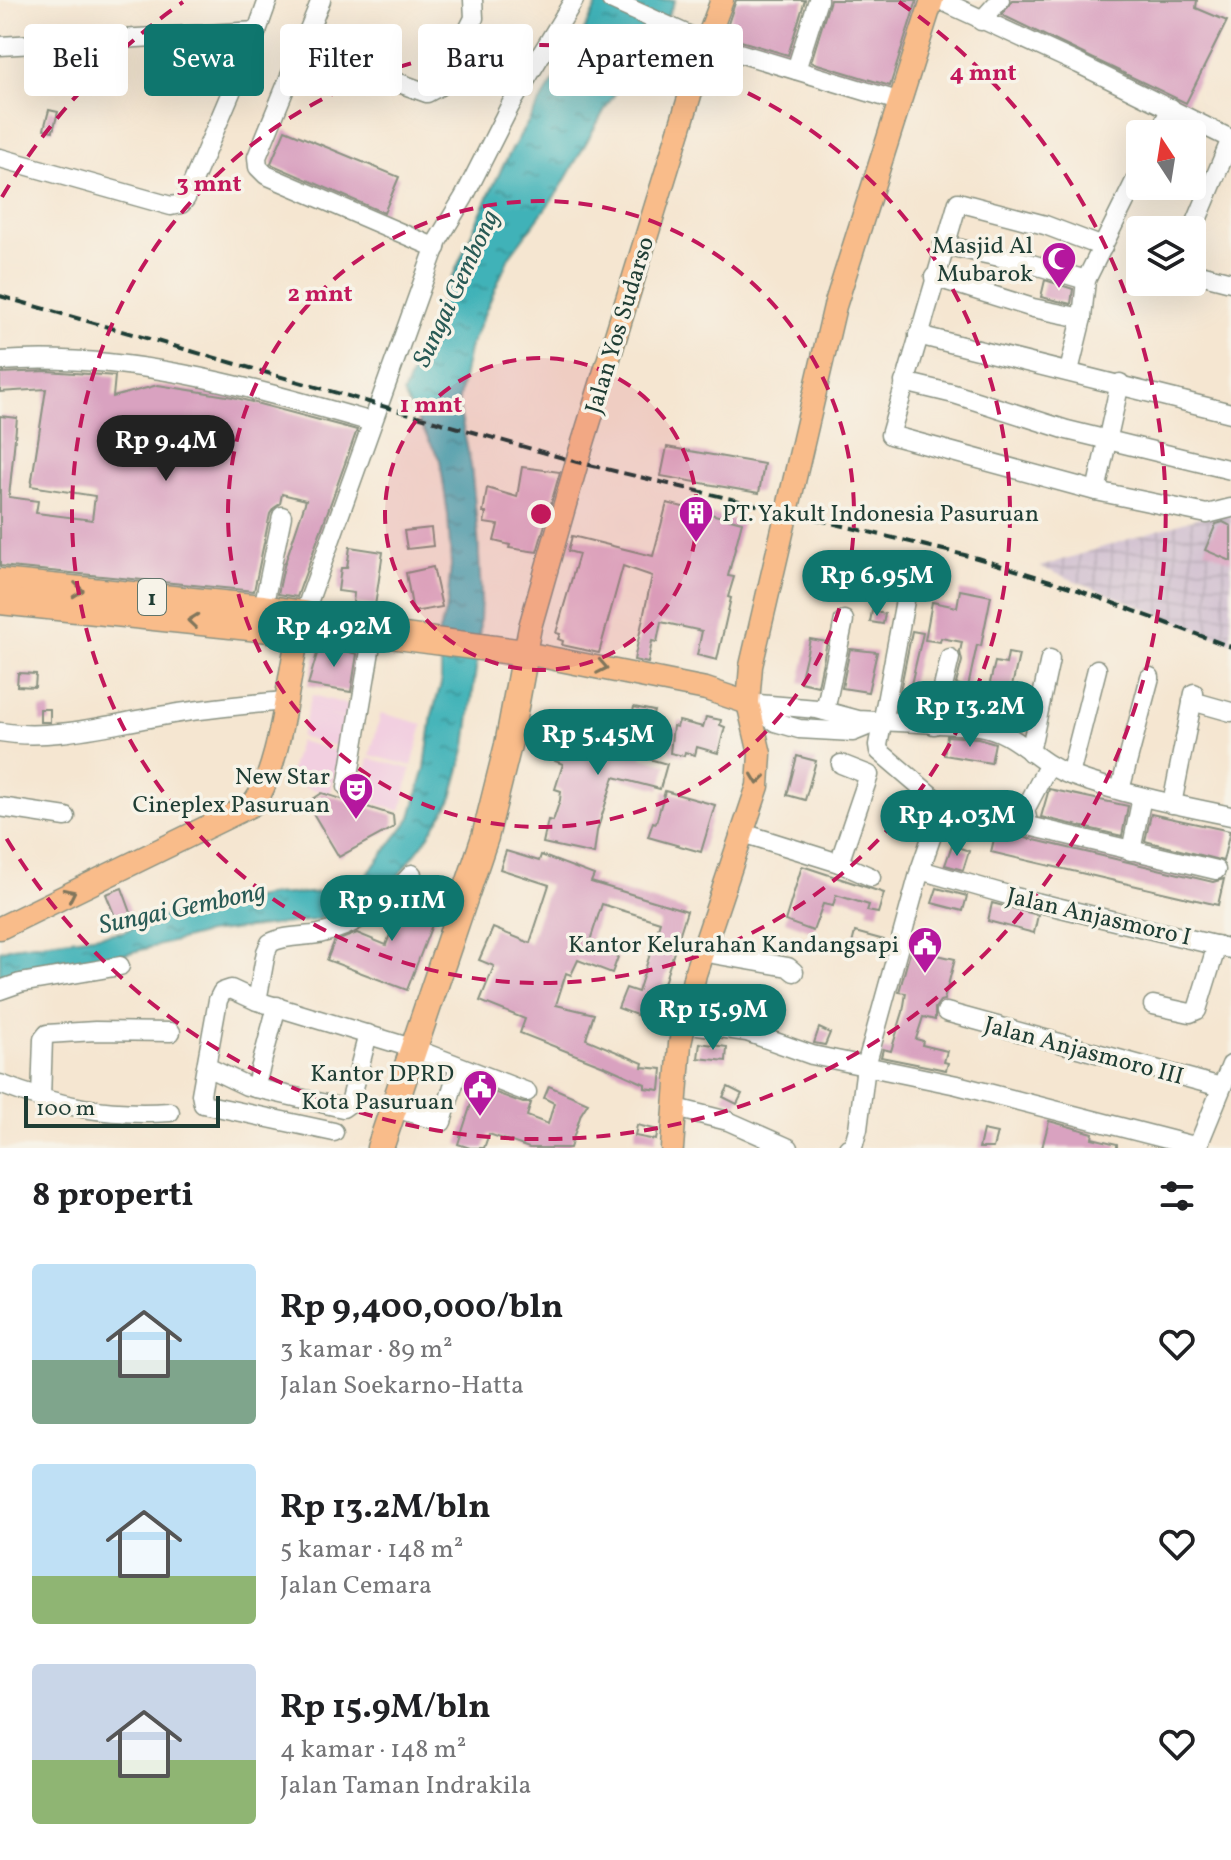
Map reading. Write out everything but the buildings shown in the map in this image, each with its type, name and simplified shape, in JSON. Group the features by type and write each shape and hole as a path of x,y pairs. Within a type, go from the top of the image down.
{"highway":[{"name":"1","path":"0,582 263,608 301,623"},
{"name":"1","path":"0,601 301,623 525,653"},
{"path":"386,1146 395,1108 485,837 508,745 525,653"}],"main road":[{"name":"Jalan Yos Sudarso","path":"713,24 722,0"},
{"path":"672,1148 684,1023 701,952 758,786 760,754 748,703 751,666 835,306 932,0"},
{"name":"Jalan Yos Sudarso","path":"525,653 577,462 690,96"},
{"path":"0,928 252,805 267,782 301,623"},
{"name":"1","path":"525,653 706,689 748,703"}],"street":[{"path":"259,24 268,0"},
{"path":"312,24 321,0"},
{"path":"402,85 420,92 440,86 474,18 473,0"},
{"path":"301,623 436,248 510,106 574,0"},
{"path":"611,0 661,24"},
{"path":"796,70 818,0"},
{"path":"940,0 1231,139 1199,216"},
{"path":"981,21 1000,0"},
{"path":"0,46 144,38"},
{"path":"743,54 898,101"},
{"path":"0,158 176,206 186,198 229,96"},
{"path":"282,96 257,157 260,170 436,248"},
{"path":"1165,120 1171,108"},
{"path":"1069,371 1082,318 1086,280 1126,199"},
{"path":"1099,253 1045,225 960,201 956,204 891,425 892,437 1096,491 1207,514 1231,508"},
{"path":"943,245 1028,263 1086,280"},
{"path":"1206,276 1231,282"},
{"path":"934,277 1033,308 1082,318"},
{"path":"918,335 1231,413"},
{"path":"0,361 64,358 130,365 224,383 372,422"},
{"path":"904,382 954,394 1067,430 1231,470"},
{"path":"1096,491 1105,439 1120,383"},
{"path":"263,608 282,516"},
{"path":"839,863 879,751 880,721 906,595"},
{"path":"825,711 844,620"},
{"path":"347,787 373,633"},
{"path":"934,725 950,658"},
{"path":"1030,752 1050,659"},
{"path":"1070,775 1097,669"},
{"path":"1120,790 1150,677"},
{"path":"1172,804 1193,697 1231,712"},
{"path":"0,732 23,734 76,730 165,715 284,701"},
{"path":"748,703 776,703 858,720 998,729 1048,766 1070,775 1142,797 1231,816"},
{"path":"748,703 775,722 799,729 853,732 880,721"},
{"path":"851,1148 858,1129 866,1066 920,870 938,818 934,798 879,751"},
{"path":"841,764 869,775"},
{"path":"1048,766 1025,810 1029,826 1216,870"},
{"path":"1131,851 1142,797"},
{"path":"0,807 66,817"},
{"path":"743,833 839,863 871,877"},
{"name":"Jalan Anjasmoro I","path":"920,870 1015,897 1224,947"},
{"path":"257,1001 270,943 323,933 375,911 412,874"},
{"path":"1153,1005 1190,1013 1197,1010 1224,947"},
{"path":"701,952 788,967 794,972"},
{"path":"0,990 20,983 120,966"},
{"path":"334,1132 206,1106 201,1094 222,992 231,989 257,1001 415,1049 527,1092"},
{"path":"255,1088 277,1006"},
{"name":"Jalan Anjasmoro III","path":"946,1012 1228,1073"},
{"path":"684,1023 747,1032 812,1055 957,1085 1198,1148 1228,1073"},
{"path":"41,1098 43,1039 47,1034 171,1032"},
{"path":"207,1067 230,1080 255,1088 347,1107 368,1034"},
{"path":"395,1108 442,1122 459,1067"},
{"path":"0,1084 96,1112 170,1112"},
{"path":"676,1108 728,1121 789,1148"}],"shaded area":[{"path":"1231,508 1231,642 1040,567 1215,512"},
{"path":"312,695 354,706 351,720 325,714 350,721 343,748 300,737"},
{"path":"381,713 423,724 412,766 370,755"},
{"path":"299,741 341,752 330,794 287,782"},
{"path":"369,758 411,769 401,811 358,799"}],"water":[{"path":"599,0 675,0 662,24 589,22"},
{"name":"Sungai Gembong","path":"549,89 549,96 613,96 560,189 509,257 469,349 458,403 471,466 481,596 479,645 466,746 451,801 425,841 380,899 316,920 207,933 125,954 47,968 0,983 0,951 12,947 122,932 165,916 270,895 327,892 359,885 411,817 425,768 432,715 441,684 437,638 447,606 451,565 440,460 403,394 463,253 501,170"}],"railway":[{"path":"0,296 577,462 977,558 1070,587 1231,647"}],"place":[{"name":"Masjid Al Mubarok","path":"1059,290"},
{"name":"PT. Yakult Indonesia Pasuruan","path":"696,544"},
{"name":"New Star Cineplex Pasuruan","path":"356,821"},
{"name":"Kantor Kelurahan Kandangsapi","path":"925,975"},
{"name":"Kantor DPRD Kota Pasuruan","path":"480,1118"}]}
